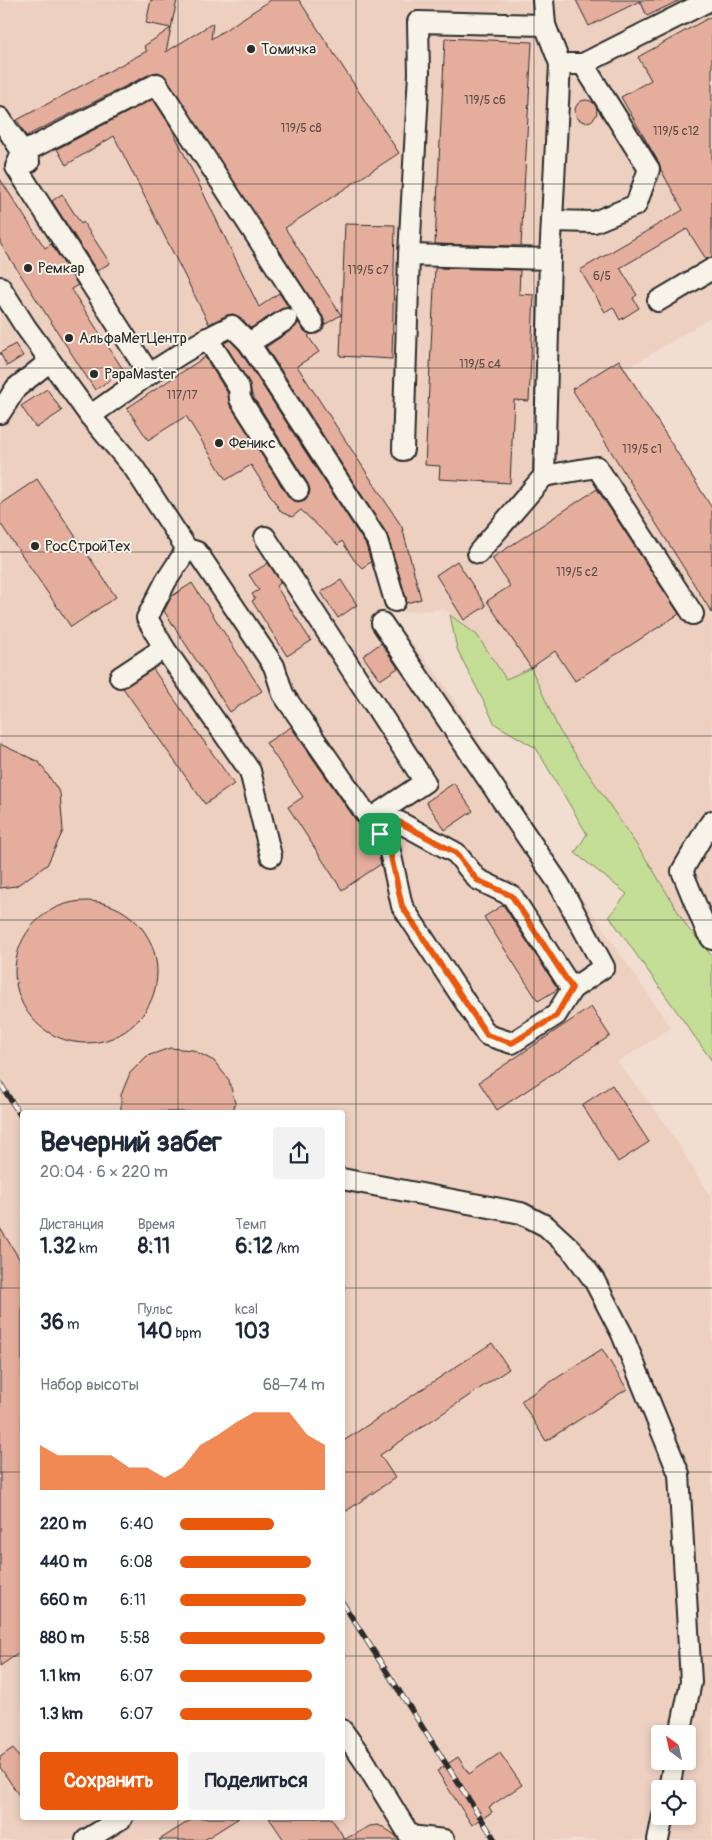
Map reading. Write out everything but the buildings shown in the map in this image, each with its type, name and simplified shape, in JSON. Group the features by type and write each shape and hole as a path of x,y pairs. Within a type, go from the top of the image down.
{"lane":[{"path":"478,553 544,476 550,259 560,64 545,25 543,0"},
{"path":"560,64 583,64 710,0"},
{"path":"403,450 409,255 419,73 418,22 545,25"},
{"path":"552,221 594,222 636,205 649,170 583,64"},
{"path":"149,374 16,167 25,157 157,84 313,323"},
{"path":"0,118 25,157"},
{"path":"409,255 550,259"},
{"path":"658,301 712,269"},
{"path":"0,287 25,326 90,416 134,468 188,549 197,552 203,560 274,666 283,694 389,847 402,906 487,1035 512,1043 556,1016 572,988 604,967 559,884 382,623"},
{"path":"250,343 287,319"},
{"path":"90,416 149,374 207,338 232,326 250,343 377,540 394,601"},
{"path":"207,338 239,388 240,399 298,490"},
{"path":"0,413 16,388 50,361"},
{"path":"544,476 597,467 693,614"},
{"path":"265,536 425,782 375,826"},
{"path":"188,549 166,581 147,618 164,648 250,771 271,856"},
{"path":"120,677 164,648"},
{"path":"375,826 399,822 456,853 477,880 512,896 572,988"},
{"path":"712,822 682,871 707,932 712,939"},
{"path":"345,1180 521,1212 546,1226 572,1250 594,1280 622,1334 679,1474 691,1682 682,1725"},
{"path":"345,1734 363,1759 410,1836 444,1840"},
{"path":"86,1840 119,1820"},
{"path":"658,1840 661,1825"}],"shaded area":[{"path":"0,0 712,0 712,317 626,369 712,508 712,912 687,927 652,868 559,730 531,668 506,679 477,635 444,609 389,614 438,675 534,827 671,1028 618,1062 665,1123 712,1199 712,1840 0,1840"}],"green space":[{"path":"450,615 477,635 506,679 531,668 559,730 652,868 687,927 712,956 712,1061 609,916 627,894 575,853 587,834 536,748 495,724 457,649"}],"railway":[{"path":"0,1083 20,1115"},
{"path":"345,1607 495,1840"}],"place":[{"name":"Томичка","path":"251,49"},
{"name":"Ремкар","path":"28,268"},
{"name":"АльфаМетЦентр","path":"69,338"},
{"name":"PapaMaster","path":"94,374"},
{"name":"Феникс","path":"219,443"},
{"name":"РосСтройТех","path":"35,546"}],"route":[{"path":"399,822 456,853 477,880 512,896 572,988 556,1016 512,1043 487,1035 402,906 389,847 380,834 399,822"}]}
